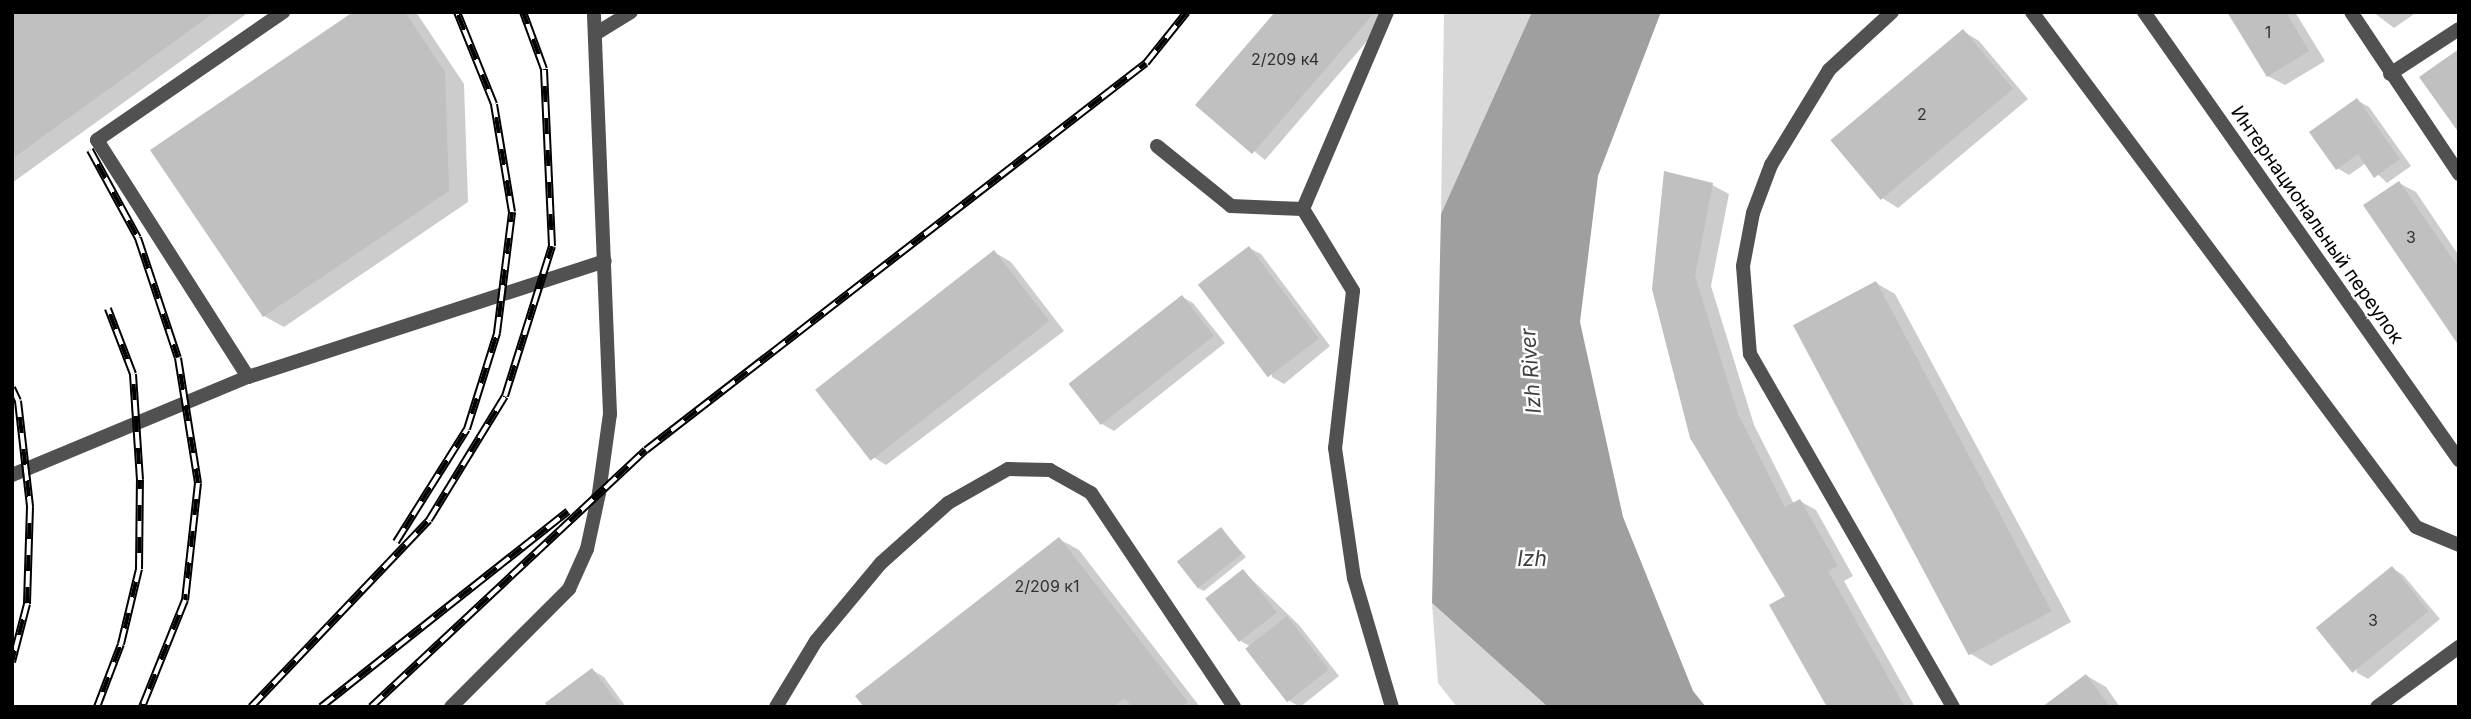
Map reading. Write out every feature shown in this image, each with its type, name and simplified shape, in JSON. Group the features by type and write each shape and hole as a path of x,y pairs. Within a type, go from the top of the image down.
{"street":[{"path":"248,377 97,141 284,12"},
{"path":"451,707 569,589 587,549 610,414 594,12"},
{"path":"595,34 631,12"},
{"path":"1303,209 1387,12"},
{"path":"1892,12 1829,70 1771,165 1753,213 1743,266 1750,354 1953,707"},
{"path":"2032,12 2416,527 2459,545"},
{"name":"Интернациональный переулок","path":"2144,12 2459,460"},
{"path":"2351,12 2459,174"},
{"path":"2390,74 2459,29"},
{"path":"1157,146 1231,206 1303,209"},
{"path":"1303,209 1353,291 1335,448 1354,578 1392,707"},
{"path":"12,475 248,377 605,261"},
{"path":"776,707 816,640 881,563 948,503 1008,469 1050,470 1091,493 1234,707"},
{"path":"2377,707 2459,647"}],"shaded area":[{"path":"1444,12 1532,12 1441,214"},
{"path":"1432,603 1548,707 1457,707 1438,683"}],"water":[{"name":"Izh","path":"1532,12 1661,12 1598,176 1580,322 1623,517 1693,691 1706,707 1548,707 1432,603 1441,214"}],"building":[{"path":"12,12 215,12 12,159"},
{"path":"353,12 405,12 445,72 449,191 263,317 150,150"},
{"path":"1275,12 1375,12 1252,154 1195,105"},
{"path":"2227,12 2286,12 2309,51 2267,77"},
{"path":"1963,29 2013,89 1881,200 1830,140"},
{"path":"2459,49 2459,133 2419,77"},
{"path":"2357,98 2400,159 2374,178 2358,154 2336,170 2309,132"},
{"path":"1664,171 1713,183 1695,276 1738,414 1785,507 1800,499 1838,566 1828,571 1905,707 1827,707 1769,605 1785,596 1690,438 1652,289"},
{"path":"2399,181 2459,268 2459,346 2363,205"},
{"path":"1249,246 1319,339 1268,377 1198,285"},
{"path":"994,250 1049,321 871,461 815,390"},
{"path":"1876,281 2052,611 1969,655 1793,325"},
{"path":"1182,295 1214,336 1101,425 1069,384"},
{"path":"1221,527 1242,554 1198,588 1177,561"},
{"path":"1059,537 1188,702 1182,707 1132,707 1125,698 1112,707 864,707 855,696"},
{"path":"2392,566 2429,611 2352,673 2316,628"},
{"path":"1243,569 1277,612 1239,642 1205,599"},
{"path":"1287,616 1329,670 1287,702 1245,649"},
{"path":"592,668 621,707 547,707 545,703"},
{"path":"2086,674 2110,707 2042,707"}],"railway":[{"path":"396,542 467,429 497,333 512,212 494,104 457,12"},
{"path":"251,707 429,520 505,396 552,246 544,69 523,12"},
{"path":"371,707 646,450 1146,63 1187,12"},
{"path":"90,150 138,238 178,358 198,483 185,600 142,707"},
{"path":"97,707 121,644 139,569 140,480 133,374 108,309"},
{"path":"12,388 18,401 30,507 27,604 12,662"},
{"path":"321,707 568,511"}],"water label":[{"name":"Izh River","path":"1531,371"}]}
